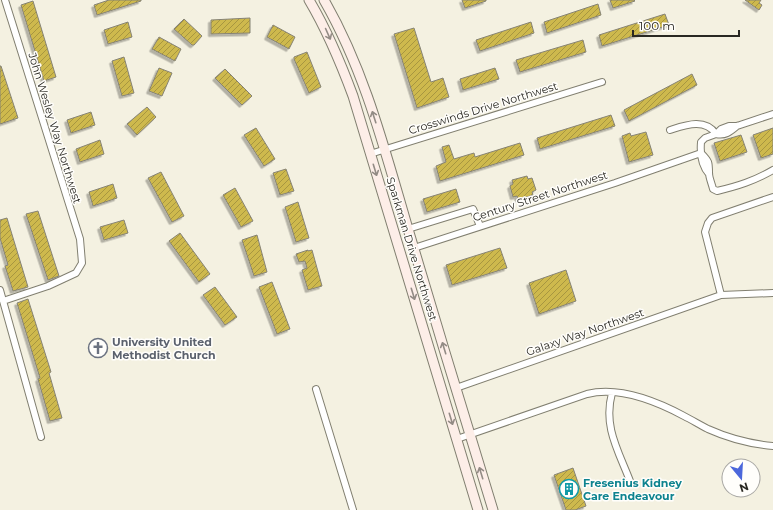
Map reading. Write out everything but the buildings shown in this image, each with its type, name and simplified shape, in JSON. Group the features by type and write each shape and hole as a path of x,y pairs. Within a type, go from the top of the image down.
{"main road":[{"name":"Sparkman Drive Northwest","path":"309,0 324,25 339,58 370,154 478,510"},
{"name":"Sparkman Drive Northwest","path":"324,0 340,27 362,81 385,150 492,510"}],"street":[{"name":"John Wesley Way Northwest","path":"3,301 48,286 76,273 82,263 80,239 5,0"},
{"name":"Crosswinds Drive Northwest","path":"370,154 602,82"},
{"path":"773,114 737,126 729,126 721,129 716,134 705,138 701,142 701,153 710,166 709,174 713,189 717,191 746,183 762,177 773,170"},
{"path":"670,130 692,123 706,125 713,128 716,134"},
{"name":"Century Street Northwest","path":"414,248 701,153"},
{"path":"721,295 705,232 708,223 712,218 773,197"},
{"path":"408,228 473,209 480,226"},
{"path":"0,290 41,437"},
{"name":"Galaxy Way Northwest","path":"456,388 721,295 773,292"},
{"path":"316,389 353,510"},
{"path":"457,439 595,392 612,393 654,402 707,429 732,438 773,446"},
{"path":"612,393 609,405 610,430 630,481"}],"place":[{"name":"University United Methodist Church","path":"98,348"},
{"name":"Fresenius Kidney Care Endeavour","path":"569,489"}]}
